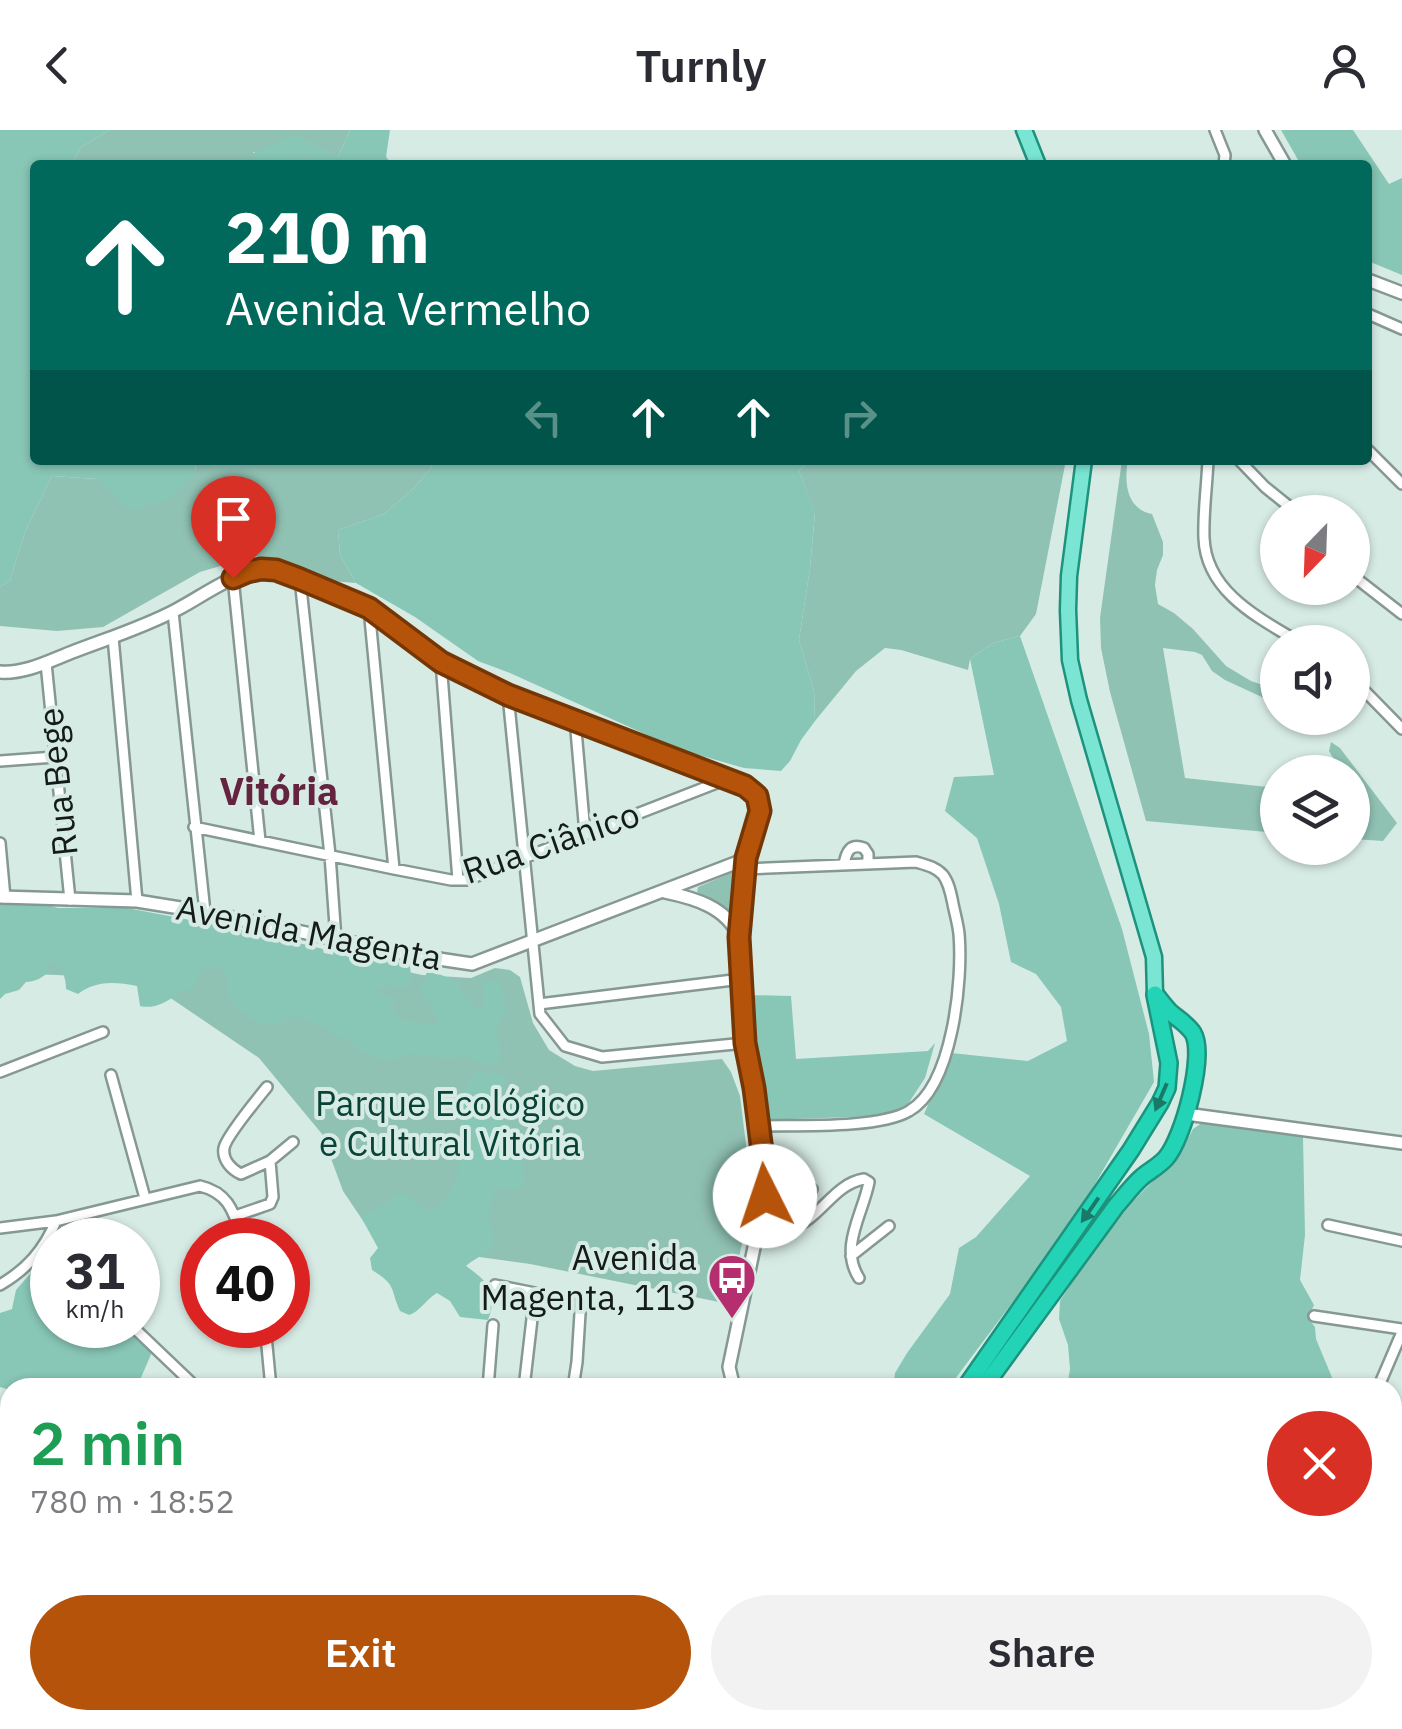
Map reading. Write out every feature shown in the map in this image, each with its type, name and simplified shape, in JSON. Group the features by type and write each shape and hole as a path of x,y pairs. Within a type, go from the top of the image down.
{"highway":[{"path":"991,1378 1116,1206 1140,1179 1167,1158 1186,1114 1198,1045 1194,1035 1155,994"},
{"path":"972,1378 1132,1150 1167,1088 1169,1063 1155,994"},
{"path":"1169,1063 1179,1056 1197,1062"}],"main road":[{"path":"1024,130 1036,160"},
{"path":"1083,465 1068,576 1070,660 1154,957 1155,994"}],"street":[{"path":"1215,130 1224,160"},
{"path":"1265,130 1282,160"},
{"path":"1372,282 1402,293"},
{"path":"1372,316 1402,330"},
{"path":"1372,454 1402,484"},
{"path":"1208,465 1204,540 1207,560 1220,587 1271,625"},
{"path":"1244,465 1274,495"},
{"path":"0,672 46,664 173,612 247,572 276,570 369,608 441,662 508,695 745,786 757,796 760,811 746,864 739,937 745,1043 759,1126 765,1196 729,1367 732,1378"},
{"path":"233,578 260,842"},
{"path":"300,579 336,940"},
{"path":"1370,588 1402,614"},
{"path":"369,608 394,869"},
{"path":"173,612 204,912"},
{"path":"113,638 137,901"},
{"path":"441,662 458,880"},
{"name":"Rua Bege","path":"46,664 70,900"},
{"path":"508,695 540,1014 565,1046 602,1057 745,1043"},
{"path":"1370,697 1402,730"},
{"path":"575,720 585,834"},
{"path":"0,761 55,757"},
{"name":"Rua Ciânico","path":"194,826 394,869 467,880 727,780"},
{"path":"0,843 2,898"},
{"path":"844,865 850,847 856,845 868,854 868,864"},
{"path":"746,864 916,862 930,866 946,879 959,931 955,1018 926,1098 886,1121 759,1126"},
{"name":"Avenida Magenta","path":"2,898 137,901 472,964 690,881 746,864"},
{"path":"688,896 690,881"},
{"name":"Avenida Magenta","path":"664,892 688,896 714,909 734,924 739,937"},
{"path":"539,1004 741,979"},
{"path":"950,1039 963,1031"},
{"path":"0,1072 103,1032"},
{"path":"111,1074 144,1198"},
{"path":"267,1086 224,1144 229,1165 241,1174 270,1160 292,1142"},
{"path":"1186,1114 1402,1142"},
{"path":"64,1218 200,1186 224,1196 235,1216 270,1204 270,1160"},
{"path":"759,1227 794,1228 839,1190 864,1179 869,1182 856,1221 851,1256 852,1268 859,1278"},
{"path":"794,1228 812,1189"},
{"path":"0,1228 30,1224"},
{"path":"1328,1225 1402,1241"},
{"path":"851,1256 889,1226"},
{"path":"0,1285 30,1262"},
{"path":"494,1285 535,1293 525,1378"},
{"path":"576,1378 581,1297"},
{"path":"1314,1316 1402,1331 1382,1378"},
{"path":"489,1378 493,1325"},
{"path":"154,1348 186,1378"},
{"path":"267,1348 270,1378"}],"green space":[{"path":"0,130 110,130 81,147 74,160 30,160 30,465 195,465 196,472 169,500 130,511 97,479 52,476 25,532 10,580 0,587"},
{"path":"110,130 350,130 338,157 253,152 253,160 74,160 81,147"},
{"path":"350,130 390,130 389,160 253,160 253,153 294,135 338,157"},
{"path":"1281,130 1353,130 1389,184 1402,178 1402,275 1372,263 1372,160 1298,160"},
{"path":"195,465 432,467 384,514 338,530 340,555 356,583 330,581 294,565 254,556 200,572 103,627 57,631 0,626 0,587 10,580 25,532 52,476 97,479 196,472"},
{"path":"804,465 1065,465 1036,614 1020,636 993,643 970,659 968,670 885,648 856,671 815,721 814,691 799,640 815,513 799,471"},
{"path":"804,465 799,471 815,512 799,640 814,691 815,721 790,761 781,771 744,768 678,749 478,661 415,617 356,583 340,555 338,530 384,514 432,467"},
{"path":"1121,465 1127,465 1132,501 1152,514 1163,542 1155,585 1158,604 1193,629 1226,666 1260,684 1260,696 1212,671 1202,655 1163,648 1185,778 1260,786 1260,831 1146,821 1101,648 1100,618"},
{"path":"1020,636 1122,929 1149,1034 1154,1082 1088,1196 956,1378 894,1378 907,1353 950,1294 959,1248 976,1237 1030,1176 924,1114 951,1053 1028,1061 1067,1041 1061,1007 1036,974 1011,962 999,904 977,838 945,811 954,777 994,775 970,659 993,643"},
{"path":"1331,742 1345,755 1331,755"},
{"path":"1370,787 1397,823 1383,841 1370,840"},
{"path":"731,873 739,874 730,915 697,892 698,887"},
{"path":"0,897 27,899 58,908 127,908 323,949 324,956 331,960 334,950 343,950 410,965 409,985 385,985 375,992 394,999 394,1012 405,1021 438,1024 431,1004 419,991 427,972 456,984 476,1009 484,1005 484,983 499,979 507,1009 496,1027 501,1052 498,1062 485,1066 464,1055 437,1058 415,1053 392,1060 378,1058 324,1027 297,1017 286,1017 281,1023 257,1023 234,1006 227,992 224,968 206,968 192,989 148,1007 140,1006 137,986 106,983 78,994 66,989 58,966 50,961 44,976 26,982 0,999"},
{"name":"Parque Ecológico e Cultural Vitória","path":"0,912 289,945 422,975 471,978 495,968 510,970 520,977 533,1023 549,1050 575,1066 593,1071 722,1059 740,1096 751,1185 729,1304 530,1264 378,1243 343,1191 322,1134 259,1058 141,978 0,973"},
{"path":"747,995 791,996 796,1059 928,1051 935,1043 925,1078 908,1104 883,1116 759,1120"},
{"path":"476,1072 503,1075 506,1083 499,1095 501,1113 527,1159 522,1162 525,1184 513,1191 497,1187 489,1216 494,1243 466,1266 489,1288 491,1310 488,1320 460,1317 450,1301 437,1293 409,1315 400,1311 389,1284 372,1270 370,1258 378,1248 361,1217 400,1193 426,1210 442,1205 458,1175 462,1090"},
{"path":"1203,1122 1303,1137 1305,1235 1300,1280 1314,1305 1308,1318 1315,1327 1332,1378 1068,1378 1068,1345 1059,1319 1060,1301 1132,1202 1180,1154 1193,1129"},
{"path":"30,1274 30,1348 148,1348 152,1352 141,1378 0,1378 0,1313 12,1309 16,1290"}],"place":[{"name":"Avenida Magenta, 113","path":"732,1320"}],"district":[{"name":"Vitória","path":"279,792"}],"route":[{"path":"233,578 261,569 300,579 369,608 441,662 508,695 745,786 757,796 760,811 746,858 739,937 745,1043 754,1088 765,1196"}]}
